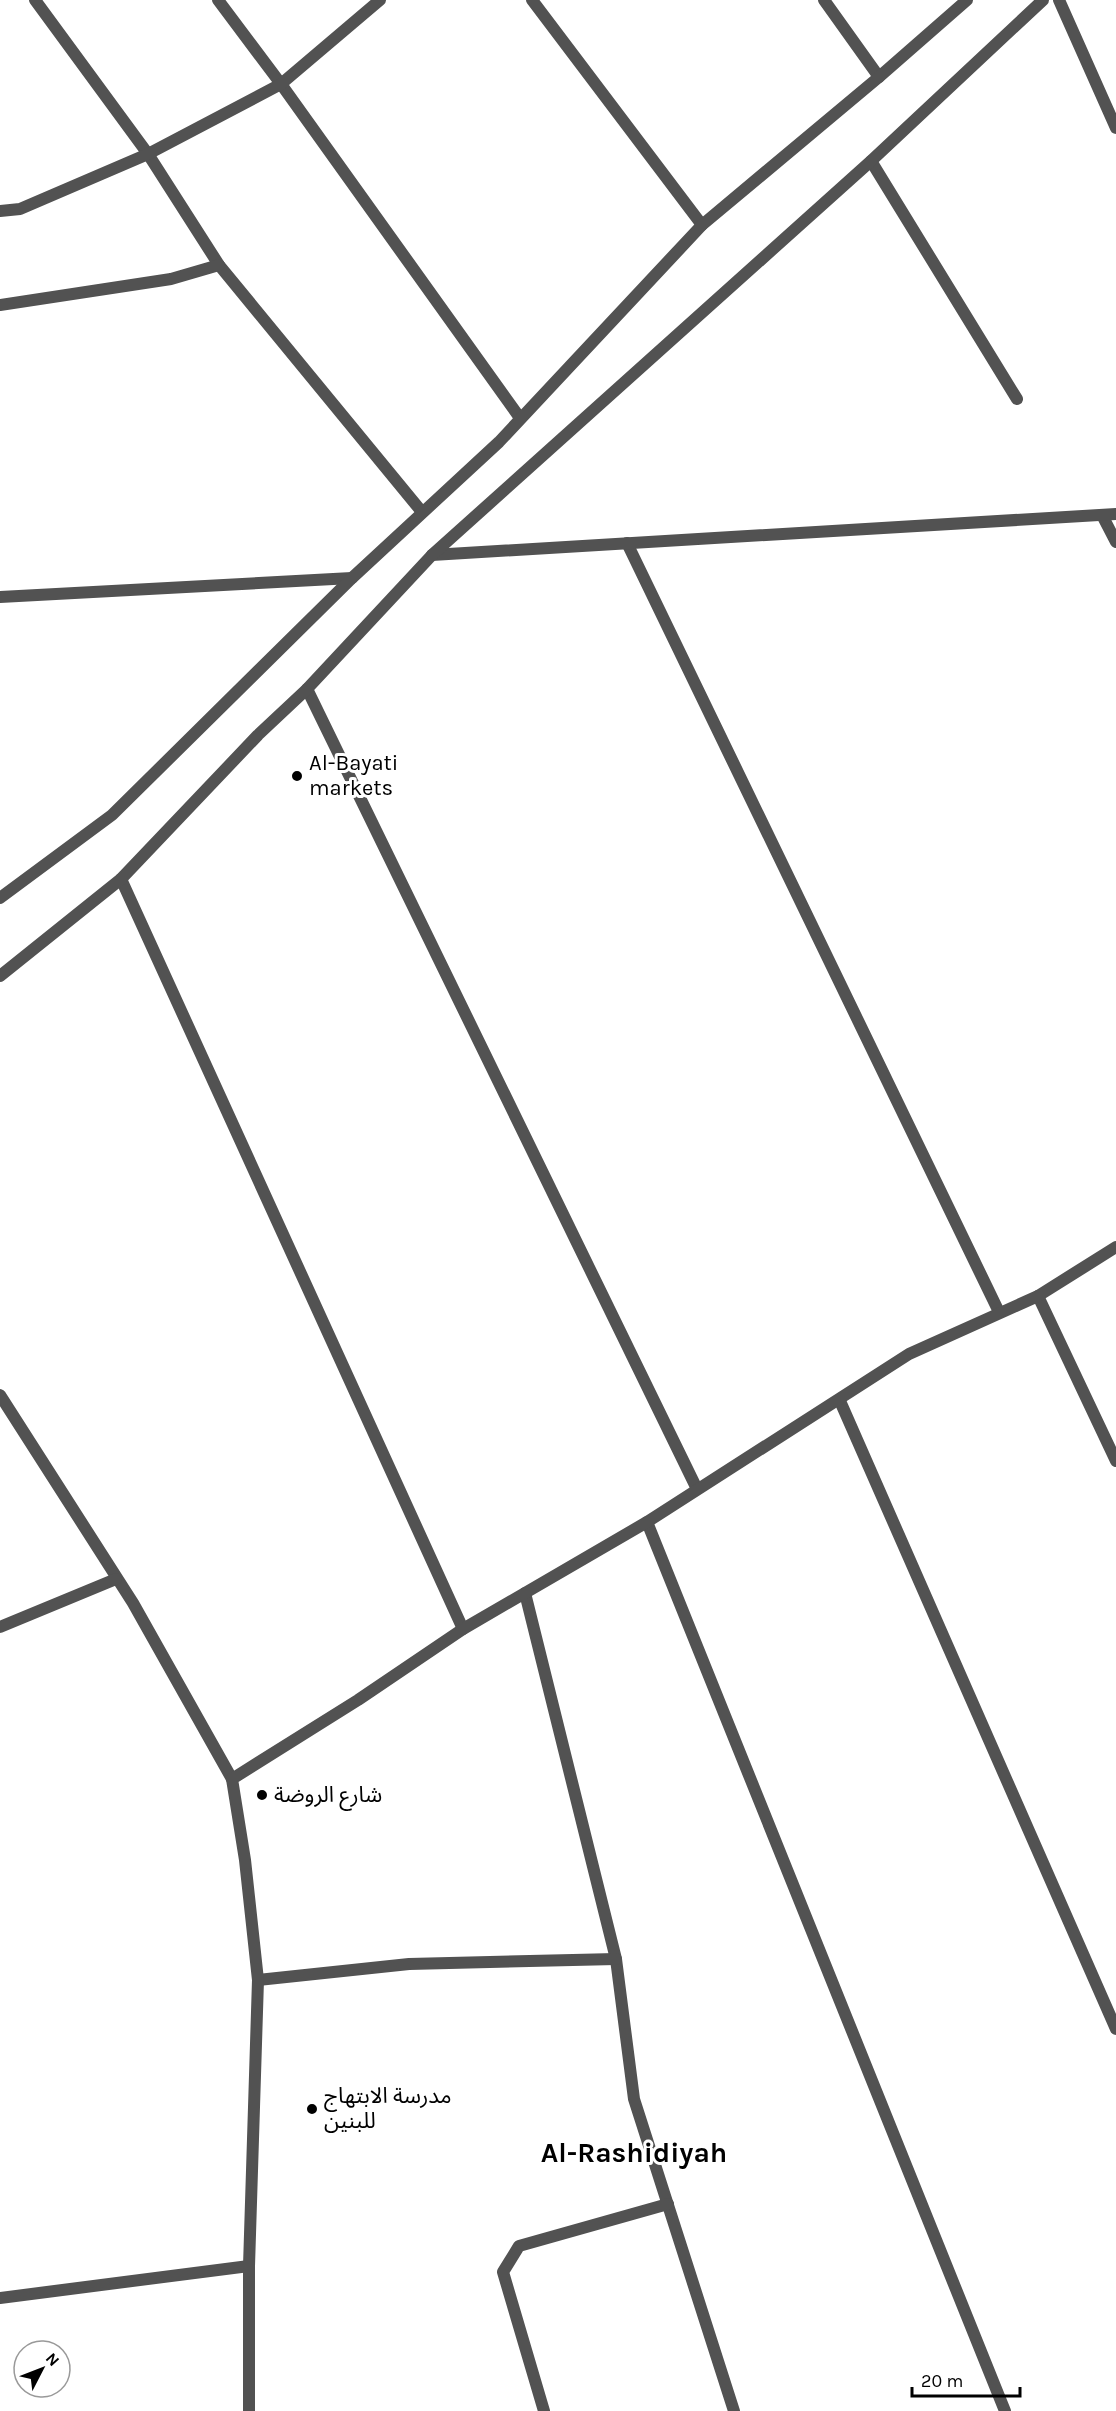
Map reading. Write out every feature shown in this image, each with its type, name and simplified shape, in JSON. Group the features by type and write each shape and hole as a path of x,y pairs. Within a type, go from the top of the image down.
{"street":[{"path":"35,0 148,154 219,265 422,512"},
{"path":"218,0 281,84 520,418"},
{"path":"0,211 20,209 148,154 281,84 380,0"},
{"path":"532,0 702,225"},
{"path":"824,0 879,77"},
{"path":"0,898 112,815 352,578 499,442 702,225 967,0"},
{"path":"0,976 121,879 258,735 307,689 432,555 871,161 1043,0"},
{"path":"1059,0 1116,128"},
{"path":"871,161 1017,399"},
{"path":"0,306 171,279 219,265"},
{"path":"432,555 1116,514"},
{"path":"1102,515 1116,542"},
{"path":"627,543 999,1312"},
{"path":"0,597 352,578"},
{"path":"307,689 697,1489"},
{"path":"121,879 463,1629"},
{"path":"232,1779 358,1700 463,1629 647,1522 840,1401 909,1354 1038,1296 1116,1247"},
{"path":"1038,1296 1116,1461"},
{"path":"0,1395 133,1603 232,1779 245,1860 258,1980 249,2266 249,2411"},
{"path":"840,1401 1116,2029"},
{"path":"647,1522 1005,2411"},
{"path":"0,1627 116,1579"},
{"path":"525,1593 616,1959 634,2098 734,2411"},
{"path":"258,1980 409,1964 616,1959"},
{"path":"544,2411 503,2272 508,2263 519,2246 668,2204"},
{"path":"0,2298 249,2266"}],"place":[{"name":"Al-Bayati markets","path":"297,776"},
{"name":"شارع الروضة","path":"262,1795"},
{"name":"مدرسة الابتهاج للبنين","path":"312,2109"}],"district":[{"name":"Al-Rashidiyah","path":"634,2152"}]}
